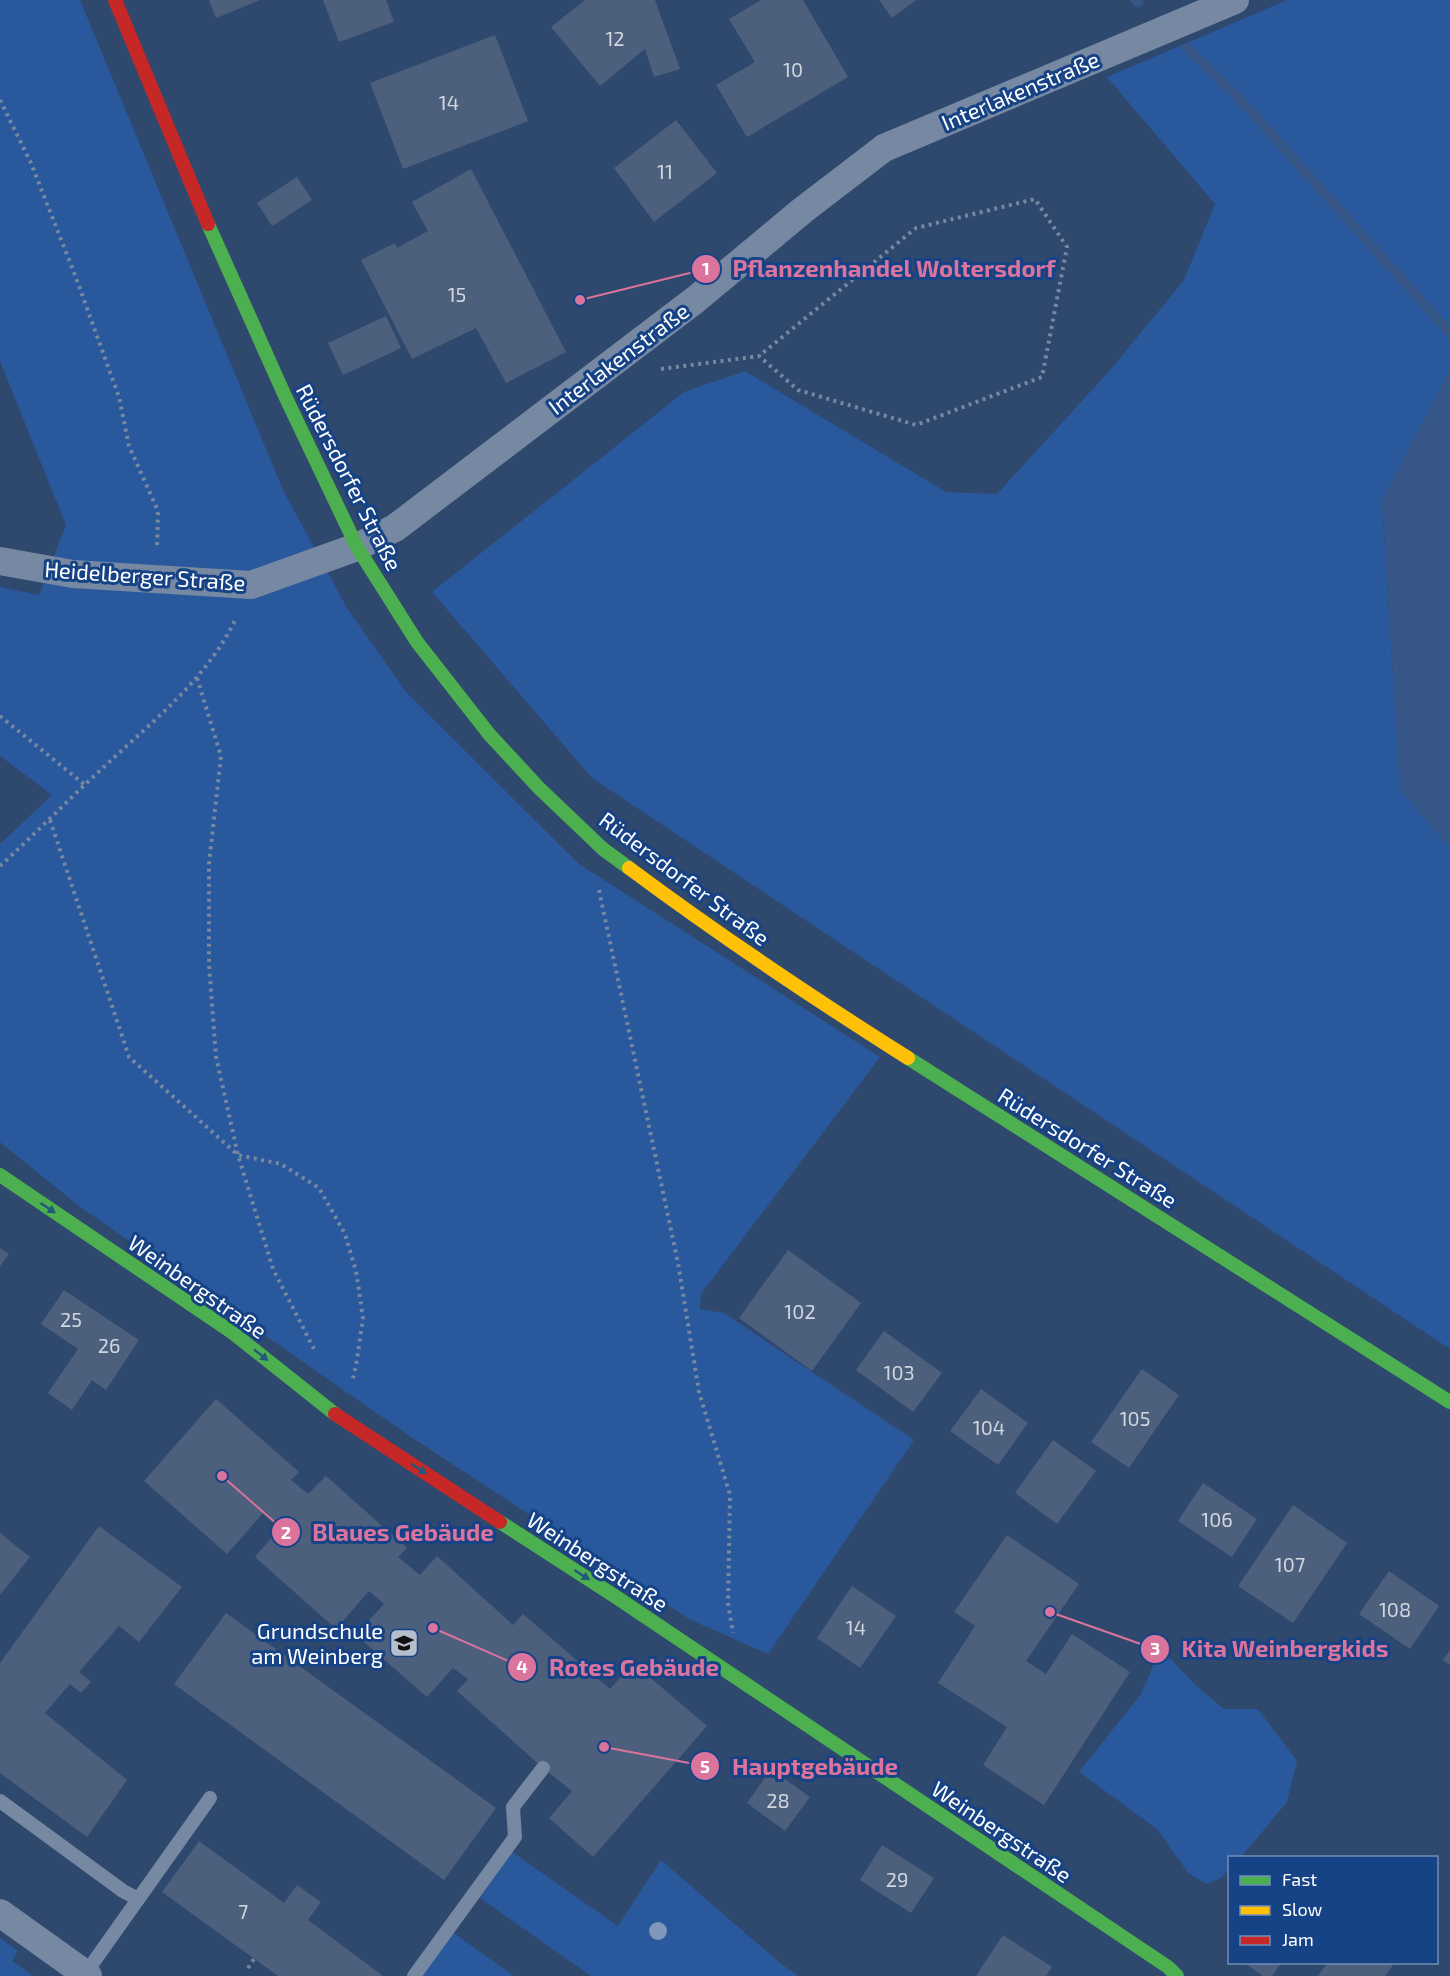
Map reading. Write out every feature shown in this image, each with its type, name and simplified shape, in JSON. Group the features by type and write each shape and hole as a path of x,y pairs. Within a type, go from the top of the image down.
{"main road":[{"name":"Rüdersdorfer Straße","path":"115,0 213,235 285,396 357,547 417,642 489,734 539,788 603,849 684,909 838,1014 1450,1402"},
{"name":"Weinbergstraße","path":"0,1176 233,1333 340,1418 613,1595 1168,1967 1177,1976"}],"street":[{"name":"Interlakenstraße","path":"357,547 395,528 695,300 803,210 884,148 1235,0"},
{"name":"Heidelberger Straße","path":"0,561 73,573 251,585 357,547"},
{"path":"0,1913 87,1975"}],"lane":[{"path":"414,1976 515,1837 513,1807 543,1768"},
{"path":"87,1975 210,1798"},
{"path":"0,1801 123,1891 138,1899"}],"path":[{"path":"0,100 31,163 75,275 119,397 129,447 158,511 156,578"},
{"path":"654,370 759,356 916,228 1035,199 1067,247 1042,377 916,425 798,390 759,356"},
{"path":"0,866 198,678 230,630 251,585"},
{"path":"198,678 221,756 209,864 209,964 216,1058 238,1155 273,1269 318,1356"},
{"path":"0,716 85,784"},
{"path":"50,820 129,1057 238,1155 281,1164 319,1188 345,1234 356,1271 363,1317 356,1366 340,1418"},
{"path":"603,849 599,889 678,1263 699,1392 730,1495 728,1604 741,1681"},
{"path":"248,1968 254,1959"}],"shaded area":[{"path":"0,0 80,0 283,490 347,608 406,692 579,864 880,1057 701,1294 700,1309 724,1313 914,1440 768,1654 689,1619 411,1437 79,1206 0,1142 0,844 52,795 0,756 0,587 39,595 66,525 0,361"},
{"path":"1287,0 1450,0 1450,370 1382,500 1400,789 1450,848 1450,1349 592,778 432,592 684,392 745,371 946,492 997,494 1112,368 1184,280 1215,204 1107,77"},
{"path":"1450,370 1450,848 1400,790 1382,500"},
{"path":"1161,1648 1193,1683 1224,1709 1258,1709 1297,1761 1287,1802 1242,1856 1228,1856 1228,1870 1221,1878 1207,1884 1189,1874 1157,1829 1079,1772 1141,1694"},
{"path":"512,1852 618,1926 661,1860 798,1976 591,1976 480,1898"},
{"path":"451,1931 514,1976 419,1976"},
{"path":"0,1938 18,1951 12,1961 33,1976 0,1976"}],"building":[{"path":"209,0 260,0 216,18"},
{"path":"323,0 386,0 394,22 339,42"},
{"path":"585,0 655,0 680,69 654,77 645,49 600,86 551,27"},
{"path":"761,0 803,0 848,77 747,137 716,85 755,62 729,19"},
{"path":"879,0 916,0 892,18"},
{"path":"495,35 528,121 403,169 370,83"},
{"path":"676,120 717,173 654,222 614,168"},
{"path":"471,169 566,352 506,383 476,328 412,359 361,260 395,243 397,248 428,231 412,202"},
{"path":"297,177 312,200 272,226 257,203"},
{"path":"386,316 401,348 343,375 328,343"},
{"path":"0,1248 9,1254 0,1266"},
{"path":"788,1250 861,1303 812,1371 739,1318"},
{"path":"64,1290 139,1340 106,1390 92,1380 72,1410 48,1393 78,1349 41,1324"},
{"path":"884,1331 942,1373 913,1412 856,1370"},
{"path":"1142,1369 1179,1395 1129,1468 1091,1442"},
{"path":"981,1389 1028,1423 998,1465 950,1431"},
{"path":"216,1399 299,1472 291,1480 308,1494 326,1476 407,1548 398,1557 420,1575 437,1556 513,1625 523,1614 610,1689 633,1663 707,1726 593,1857 549,1818 572,1791 457,1691 468,1679 453,1668 427,1697 356,1635 384,1604 369,1591 336,1629 255,1557 280,1528 263,1513 227,1554 144,1481"},
{"path":"1053,1440 1096,1471 1057,1524 1015,1493"},
{"path":"1203,1483 1257,1519 1232,1557 1178,1521"},
{"path":"1293,1505 1347,1543 1293,1623 1238,1586"},
{"path":"99,1526 182,1587 139,1642 119,1626 79,1672 91,1682 81,1693 70,1684 45,1713 127,1780 87,1837 0,1773 0,1663"},
{"path":"0,1533 30,1557 0,1595"},
{"path":"1007,1535 1079,1584 1026,1661 1046,1674 1072,1634 1130,1672 1044,1805 983,1765 1007,1727 938,1683 975,1626 954,1612"},
{"path":"1389,1571 1439,1606 1410,1649 1359,1614"},
{"path":"852,1586 896,1616 860,1668 817,1638"},
{"path":"226,1613 496,1808 444,1880 174,1684"},
{"path":"1450,1650 1450,1665 1443,1660"},
{"path":"771,1769 810,1797 785,1831 747,1803"},
{"path":"199,1841 284,1903 297,1885 321,1902 308,1920 383,1976 278,1976 162,1892"},
{"path":"882,1845 934,1878 911,1913 860,1880"},
{"path":"1003,1935 1052,1967 1046,1976 976,1976"},
{"path":"1246,1964 1281,1964 1272,1976 1263,1976"},
{"path":"1327,1964 1394,1964 1385,1976 1318,1976"}],"waterway":[{"path":"1187,48 1236,95 1450,333"}],"traffic: fast":[{"path":"208,224 285,396 357,547 417,642 489,734 539,788 603,849 629,868"},
{"path":"908,1058 1450,1402"},
{"path":"0,1175 233,1333 335,1414"},
{"path":"500,1522 613,1595 1168,1967 1177,1976"}],"traffic: slow":[{"path":"629,868 767,966 908,1058"}],"traffic: jam":[{"path":"115,0 208,224"},
{"path":"335,1414 500,1522"}],"place":[{"name":"Pflanzenhandel Woltersdorf","path":"580,300"},
{"name":"Blaues Gebäude","path":"222,1476"},
{"name":"Kita Weinbergkids","path":"1050,1612"},
{"name":"Rotes Gebäude","path":"433,1628"},
{"name":"Grundschule am Weinberg","path":"404,1643"},
{"name":"Hauptgebäude","path":"604,1747"}]}
